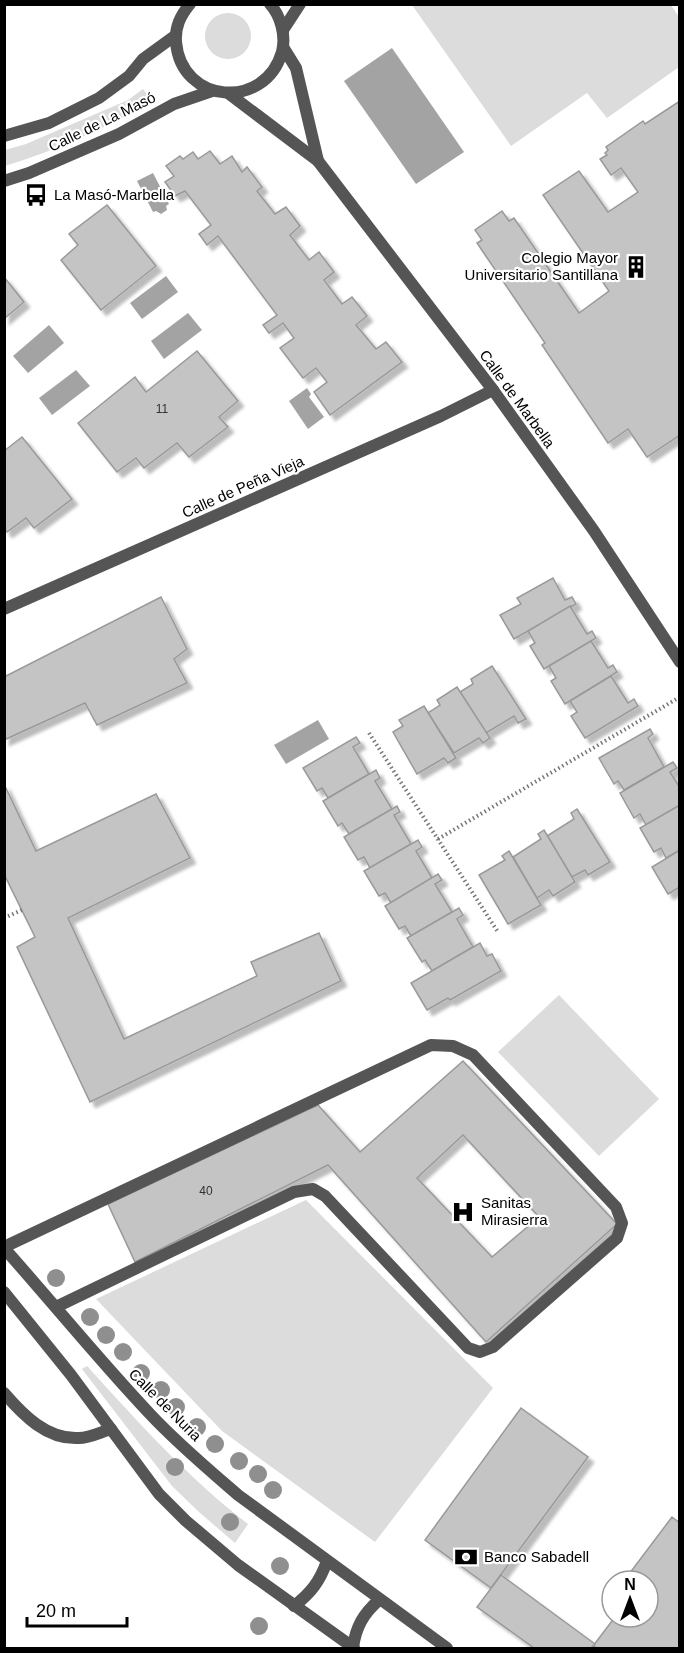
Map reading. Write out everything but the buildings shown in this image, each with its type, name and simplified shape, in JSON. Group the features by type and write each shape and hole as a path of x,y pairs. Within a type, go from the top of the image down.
{"street":[{"name":"Calle de La Masó","path":"184,7 176,35 177,53 184,69 196,82 212,91 228,93 243,92 258,85 271,75 279,62 283,46 283,30 270,4"},
{"path":"283,30 300,4"},
{"name":"Calle de La Masó","path":"4,136 49,123 99,98 129,76 143,59 176,35"},
{"name":"Calle de Marbella","path":"283,46 296,68 318,161"},
{"name":"Calle de La Masó","path":"4,181 39,169 119,134 174,104 212,91"},
{"name":"Calle de Marbella","path":"228,93 318,161 493,390 594,531 680,662"},
{"name":"Calle de Peña Vieja","path":"4,609 441,416 493,390"},
{"path":"4,1247 431,1045 453,1046 473,1055 616,1207 622,1223 617,1238 493,1347 480,1352 468,1348 325,1196 313,1189 294,1192 56,1307"},
{"name":"Calle de Nuria","path":"4,1247 152,1416 183,1446 238,1495 447,1648"},
{"path":"4,1292 65,1366 159,1494 186,1521 238,1565 353,1648 355,1631 360,1621 379,1600"},
{"path":"4,1393 35,1425 66,1438 81,1438 111,1429"},
{"path":"294,1606 309,1595 322,1577 327,1561"}],"path":[{"path":"438,839 680,697"},
{"path":"369,733 498,932"},
{"path":"4,918 22,910"}],"shaded area":[{"path":"412,5 671,5 679,17 679,67 607,118 587,93 511,146"},
{"path":"228,13 237,14 244,20 250,27 250,45 244,52 237,58 228,59 219,58 212,52 206,45 205,36 206,27 212,20 219,14"},
{"path":"392,48 464,152 416,184 344,81"},
{"path":"143,89 153,102 80,138 5,166 5,150 26,144 128,100"},
{"path":"153,173 169,204 166,206 167,210 161,214 153,212 137,181"},
{"path":"166,276 178,292 142,319 130,303"},
{"path":"188,313 202,330 164,359 151,341"},
{"path":"49,325 64,343 28,373 13,356"},
{"path":"76,370 90,386 52,415 39,398"},
{"path":"307,388 311,394 309,397 324,417 308,429 289,401"},
{"path":"318,720 329,739 286,764 274,745"},
{"path":"559,995 659,1099 599,1156 498,1052"},
{"path":"306,1200 493,1388 375,1542 222,1431 96,1299"},
{"path":"87,1366 184,1469 248,1524 235,1543 172,1486 82,1369"}],"place":[{"name":"La Masó-Marbella","path":"36,195"},
{"name":"Colegio Mayor Universitario Santillana","path":"636,267"},
{"name":"Sanitas Mirasierra","path":"463,1212"},
{"name":"Banco Sabadell","path":"466,1557"}]}
